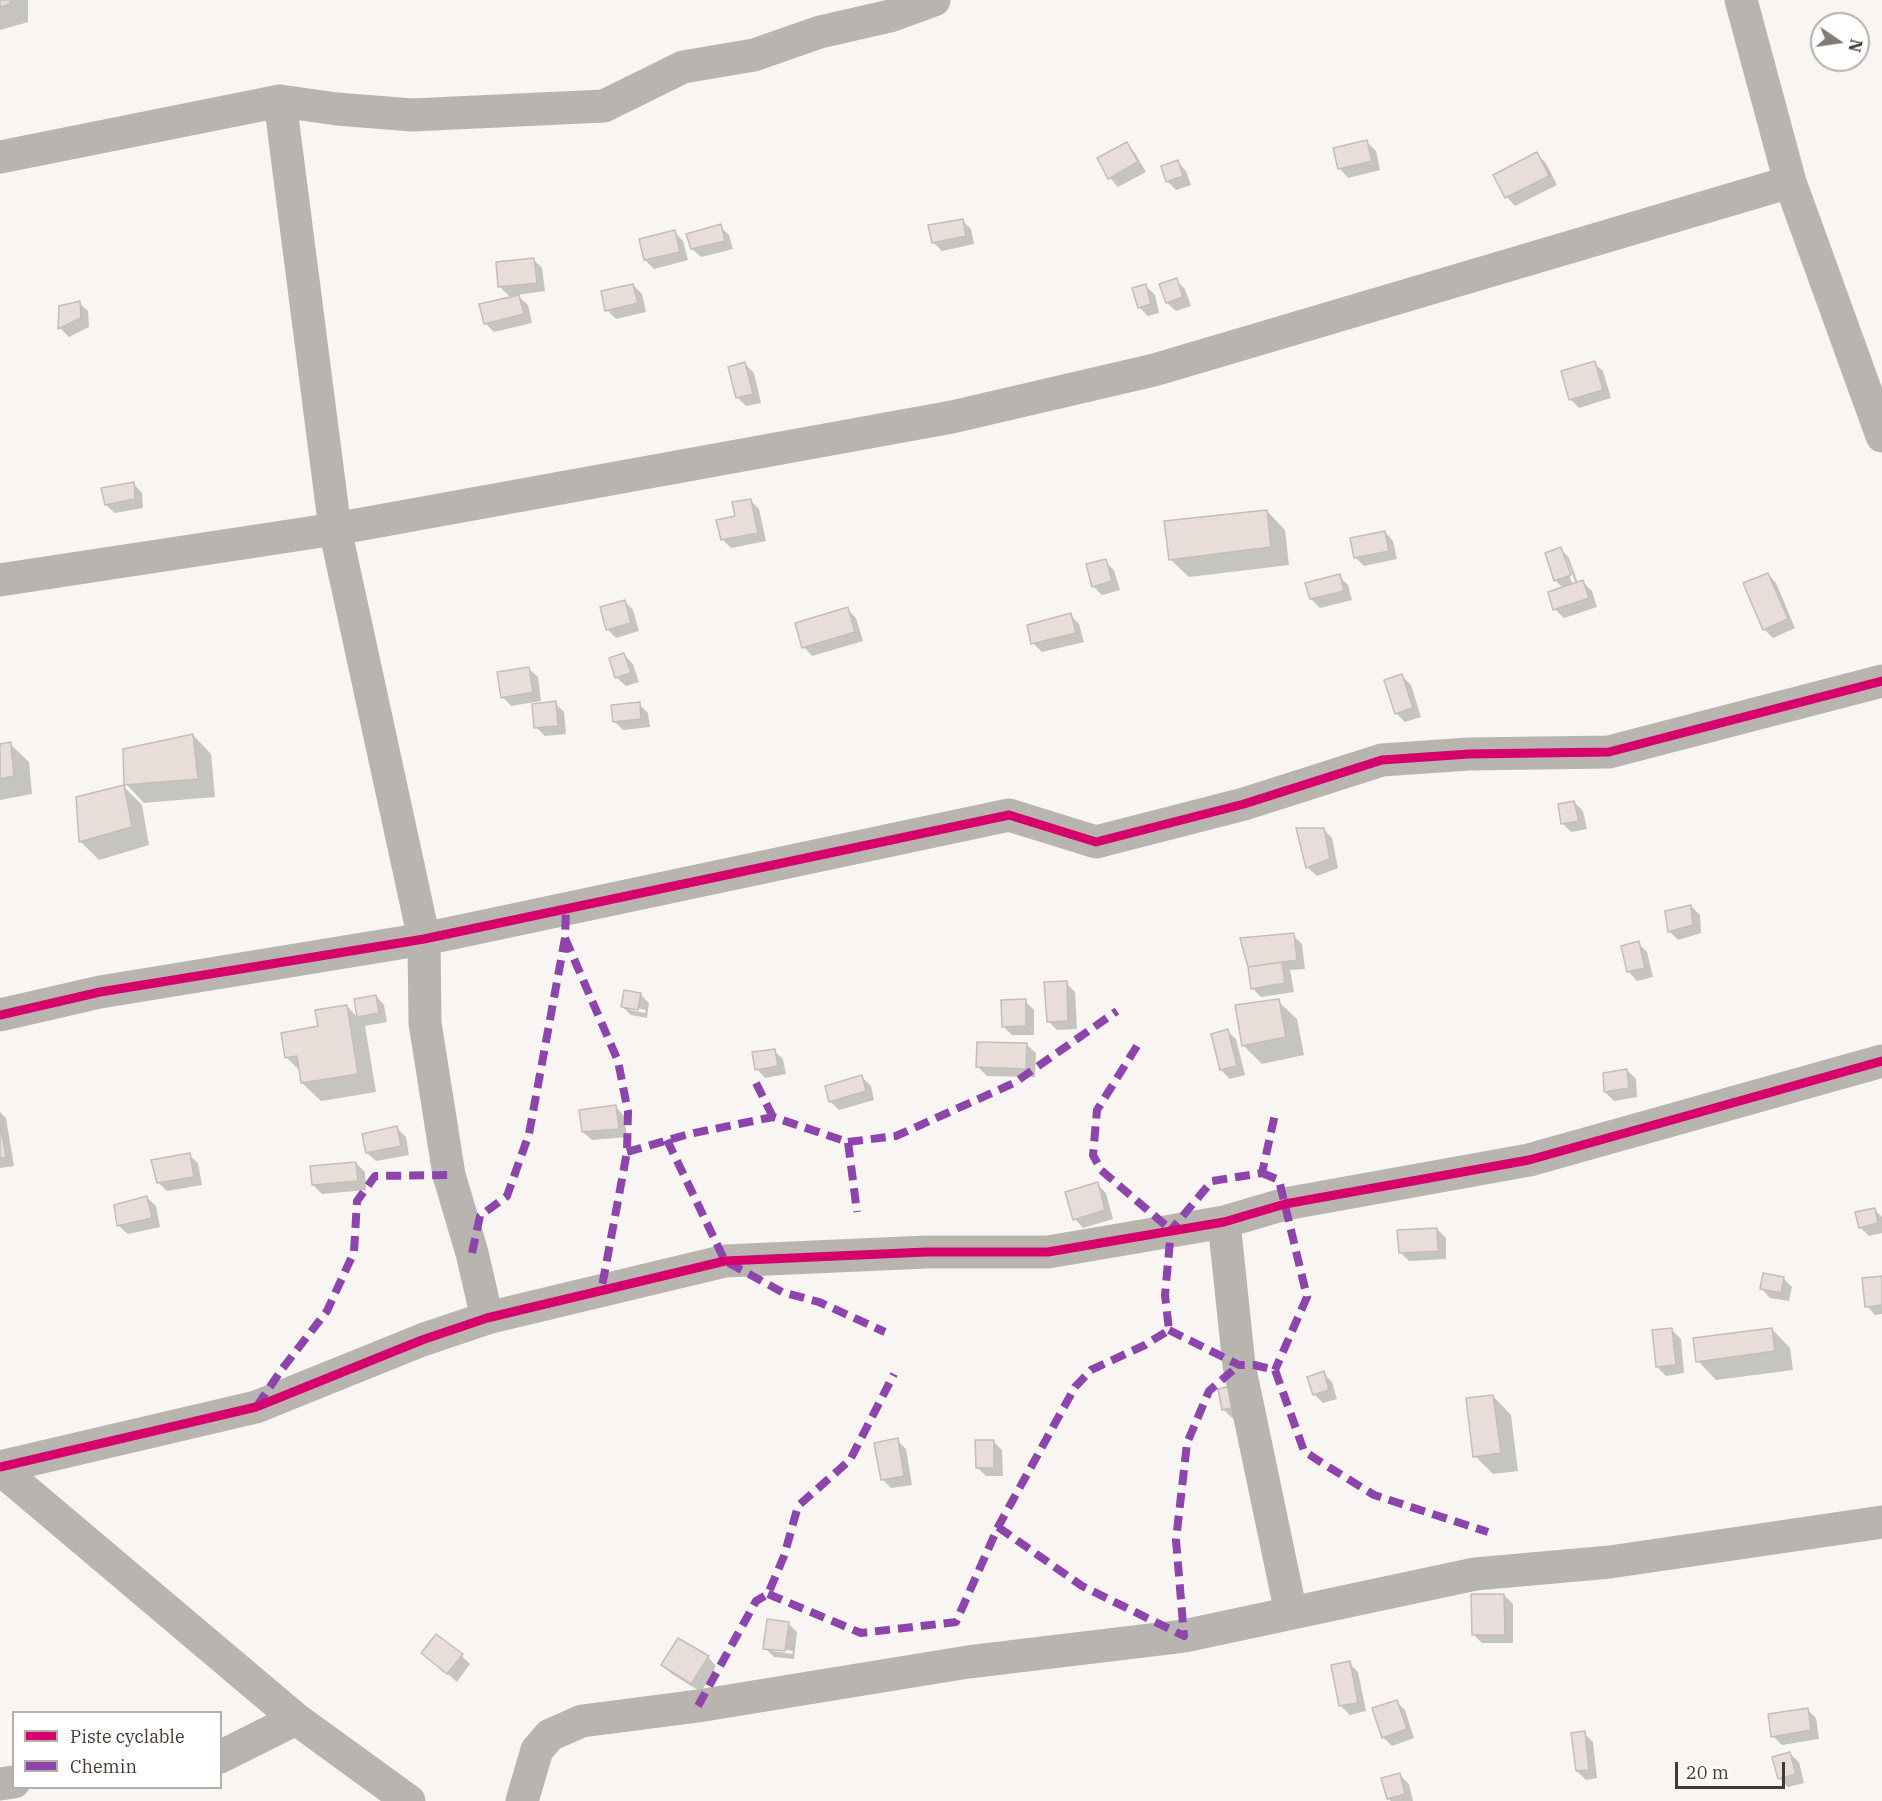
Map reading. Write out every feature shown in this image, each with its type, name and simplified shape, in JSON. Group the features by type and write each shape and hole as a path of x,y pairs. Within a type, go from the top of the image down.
{"street":[{"path":"0,157 280,101 338,109 412,115 604,106 683,67 754,56 820,32 890,16 934,0"},
{"path":"1741,0 1790,182 1882,436"},
{"path":"280,101 335,529 424,939 425,1023 449,1175 472,1252 488,1318"},
{"path":"0,580 335,529 952,417 1143,372 1790,182"},
{"path":"0,1015 100,992 424,939 1009,815 1095,842 1244,804 1382,760 1469,754 1609,752 1882,681"},
{"path":"0,1468 256,1407 422,1341 488,1318 725,1261 926,1252 1048,1252 1224,1222 1285,1204 1529,1160 1882,1060"},
{"path":"1224,1222 1239,1365 1292,1613"},
{"path":"0,1468 296,1719 409,1801"},
{"path":"522,1801 537,1750 550,1735 582,1721 698,1706 968,1662 1184,1636 1475,1574 1610,1562 1882,1522"},
{"path":"222,1756 296,1719"}],"building":[{"path":"0,0 10,0 10,4 0,7"},
{"path":"1367,140 1372,161 1338,169 1333,148"},
{"path":"1127,142 1138,162 1108,179 1097,158"},
{"path":"1537,152 1549,176 1505,198 1493,175"},
{"path":"1178,160 1183,176 1166,182 1161,166"},
{"path":"963,219 966,236 932,243 928,225"},
{"path":"721,224 725,241 691,249 686,234"},
{"path":"675,230 680,252 644,260 639,239"},
{"path":"534,258 537,283 498,287 496,262"},
{"path":"1177,278 1183,297 1166,303 1159,284"},
{"path":"633,284 638,303 605,311 601,291"},
{"path":"1146,284 1151,304 1138,308 1132,288"},
{"path":"519,295 524,314 484,324 479,304"},
{"path":"80,301 81,318 58,329 59,306"},
{"path":"1595,361 1603,390 1569,400 1561,371"},
{"path":"745,362 753,394 736,398 728,367"},
{"path":"134,482 135,499 105,505 101,488"},
{"path":"751,499 758,533 721,540 716,520 735,516 732,502"},
{"path":"1267,510 1271,547 1169,560 1164,521"},
{"path":"1385,531 1389,551 1354,558 1350,538"},
{"path":"1561,547 1571,575 1554,581 1545,553"},
{"path":"1106,559 1112,581 1092,587 1086,564"},
{"path":"1768,573 1788,619 1763,630 1743,583"},
{"path":"1340,574 1344,591 1310,599 1305,583"},
{"path":"1583,580 1589,598 1553,610 1548,592"},
{"path":"625,600 631,623 606,630 600,607"},
{"path":"848,607 855,632 802,648 795,623"},
{"path":"1071,613 1076,633 1031,644 1027,625"},
{"path":"624,653 631,673 615,678 609,658"},
{"path":"529,667 533,692 501,698 497,672"},
{"path":"1402,674 1413,708 1395,714 1384,680"},
{"path":"556,701 558,726 534,728 532,704"},
{"path":"640,702 641,719 613,722 611,705"},
{"path":"193,734 198,779 124,785 123,749"},
{"path":"11,742 14,776 0,779 0,744"},
{"path":"124,785 132,827 79,842 76,797"},
{"path":"1574,801 1579,821 1561,824 1558,804"},
{"path":"1296,828 1324,828 1330,859 1306,868"},
{"path":"1691,905 1693,925 1668,932 1665,911"},
{"path":"1294,933 1297,960 1248,967 1240,938"},
{"path":"1639,941 1645,968 1627,972 1621,946"},
{"path":"1282,962 1285,983 1251,989 1248,967"},
{"path":"1067,981 1068,1021 1047,1022 1044,982"},
{"path":"624,990 641,993 638,1010 621,1007"},
{"path":"376,995 379,1013 357,1017 354,999"},
{"path":"1026,999 1026,1026 1002,1027 1001,1000"},
{"path":"1279,999 1286,1037 1242,1046 1235,1005"},
{"path":"347,1005 358,1074 301,1083 297,1056 285,1058 281,1033 318,1026 315,1010"},
{"path":"1228,1029 1237,1066 1220,1070 1211,1034"},
{"path":"977,1042 1027,1043 1026,1069 976,1067"},
{"path":"775,1049 778,1066 755,1070 752,1052"},
{"path":"1627,1069 1629,1088 1604,1092 1603,1073"},
{"path":"862,1075 866,1091 829,1102 825,1086"},
{"path":"616,1105 619,1129 582,1132 579,1110"},
{"path":"0,1123 6,1157 0,1158"},
{"path":"397,1126 401,1146 366,1153 362,1134"},
{"path":"190,1153 194,1177 157,1183 151,1160"},
{"path":"356,1162 358,1181 312,1185 310,1166"},
{"path":"1098,1182 1105,1210 1073,1220 1065,1192"},
{"path":"147,1196 152,1218 117,1226 114,1205"},
{"path":"1875,1208 1878,1223 1859,1228 1855,1212"},
{"path":"1437,1228 1438,1251 1399,1253 1397,1230"},
{"path":"1763,1273 1784,1277 1781,1293 1760,1289"},
{"path":"1882,1276 1882,1305 1865,1307 1862,1278"},
{"path":"1672,1328 1676,1365 1656,1367 1652,1330"},
{"path":"1772,1328 1775,1351 1696,1362 1693,1338"},
{"path":"1324,1371 1329,1390 1313,1395 1307,1377"},
{"path":"1239,1384 1243,1405 1222,1410 1218,1389"},
{"path":"1493,1395 1501,1453 1473,1457 1466,1398"},
{"path":"898,1438 904,1476 881,1480 874,1443"},
{"path":"975,1440 994,1440 994,1468 976,1468"},
{"path":"1471,1594 1504,1594 1505,1635 1472,1635"},
{"path":"767,1619 789,1622 785,1651 763,1649"},
{"path":"436,1634 463,1654 447,1674 421,1653"},
{"path":"678,1638 709,1656 691,1684 661,1665"},
{"path":"1350,1661 1358,1703 1339,1706 1331,1665"},
{"path":"1397,1700 1407,1729 1382,1738 1372,1708"},
{"path":"1808,1708 1811,1730 1771,1737 1768,1714"},
{"path":"1585,1731 1589,1770 1576,1771 1571,1733"},
{"path":"1790,1752 1796,1774 1778,1779 1772,1757"},
{"path":"1400,1773 1405,1794 1387,1799 1381,1778"}],"marked path":[{"path":"472,1253 480,1216 507,1196 529,1134 565,938 566,909"},
{"path":"565,938 618,1061 628,1112 627,1152 601,1292"},
{"path":"848,1142 896,1136 1014,1083 1117,1011"},
{"path":"1137,1046 1097,1110 1093,1155 1101,1170 1171,1230"},
{"path":"756,1083 773,1117"},
{"path":"768,1594 861,1633 956,1622 998,1527 1075,1387 1091,1370 1145,1345 1169,1330 1165,1295 1171,1230 1212,1181 1262,1173 1275,1114"},
{"path":"627,1152 689,1134 773,1117 848,1142 857,1212"},
{"path":"667,1140 725,1261 782,1292 819,1302 885,1332"},
{"path":"1262,1173 1279,1180 1307,1297 1275,1370"},
{"path":"257,1406 282,1369 327,1311 354,1252 357,1201 375,1176 449,1175"},
{"path":"1169,1330 1239,1365 1254,1365 1275,1370 1304,1451 1319,1461 1374,1495 1488,1532"},
{"path":"998,1527 1082,1586 1184,1636 1176,1540 1187,1443 1209,1391 1239,1365"},
{"path":"698,1706 756,1601 768,1594 784,1556 798,1506 850,1460 894,1374"}],"cycle path":[{"path":"0,1015 100,992 424,939 1009,815 1096,842 1244,804 1382,760 1469,754 1609,752 1882,681"},
{"path":"0,1467 256,1407 422,1340 487,1318 725,1261 926,1252 1048,1252 1224,1222 1285,1204 1529,1160 1882,1061"}]}
